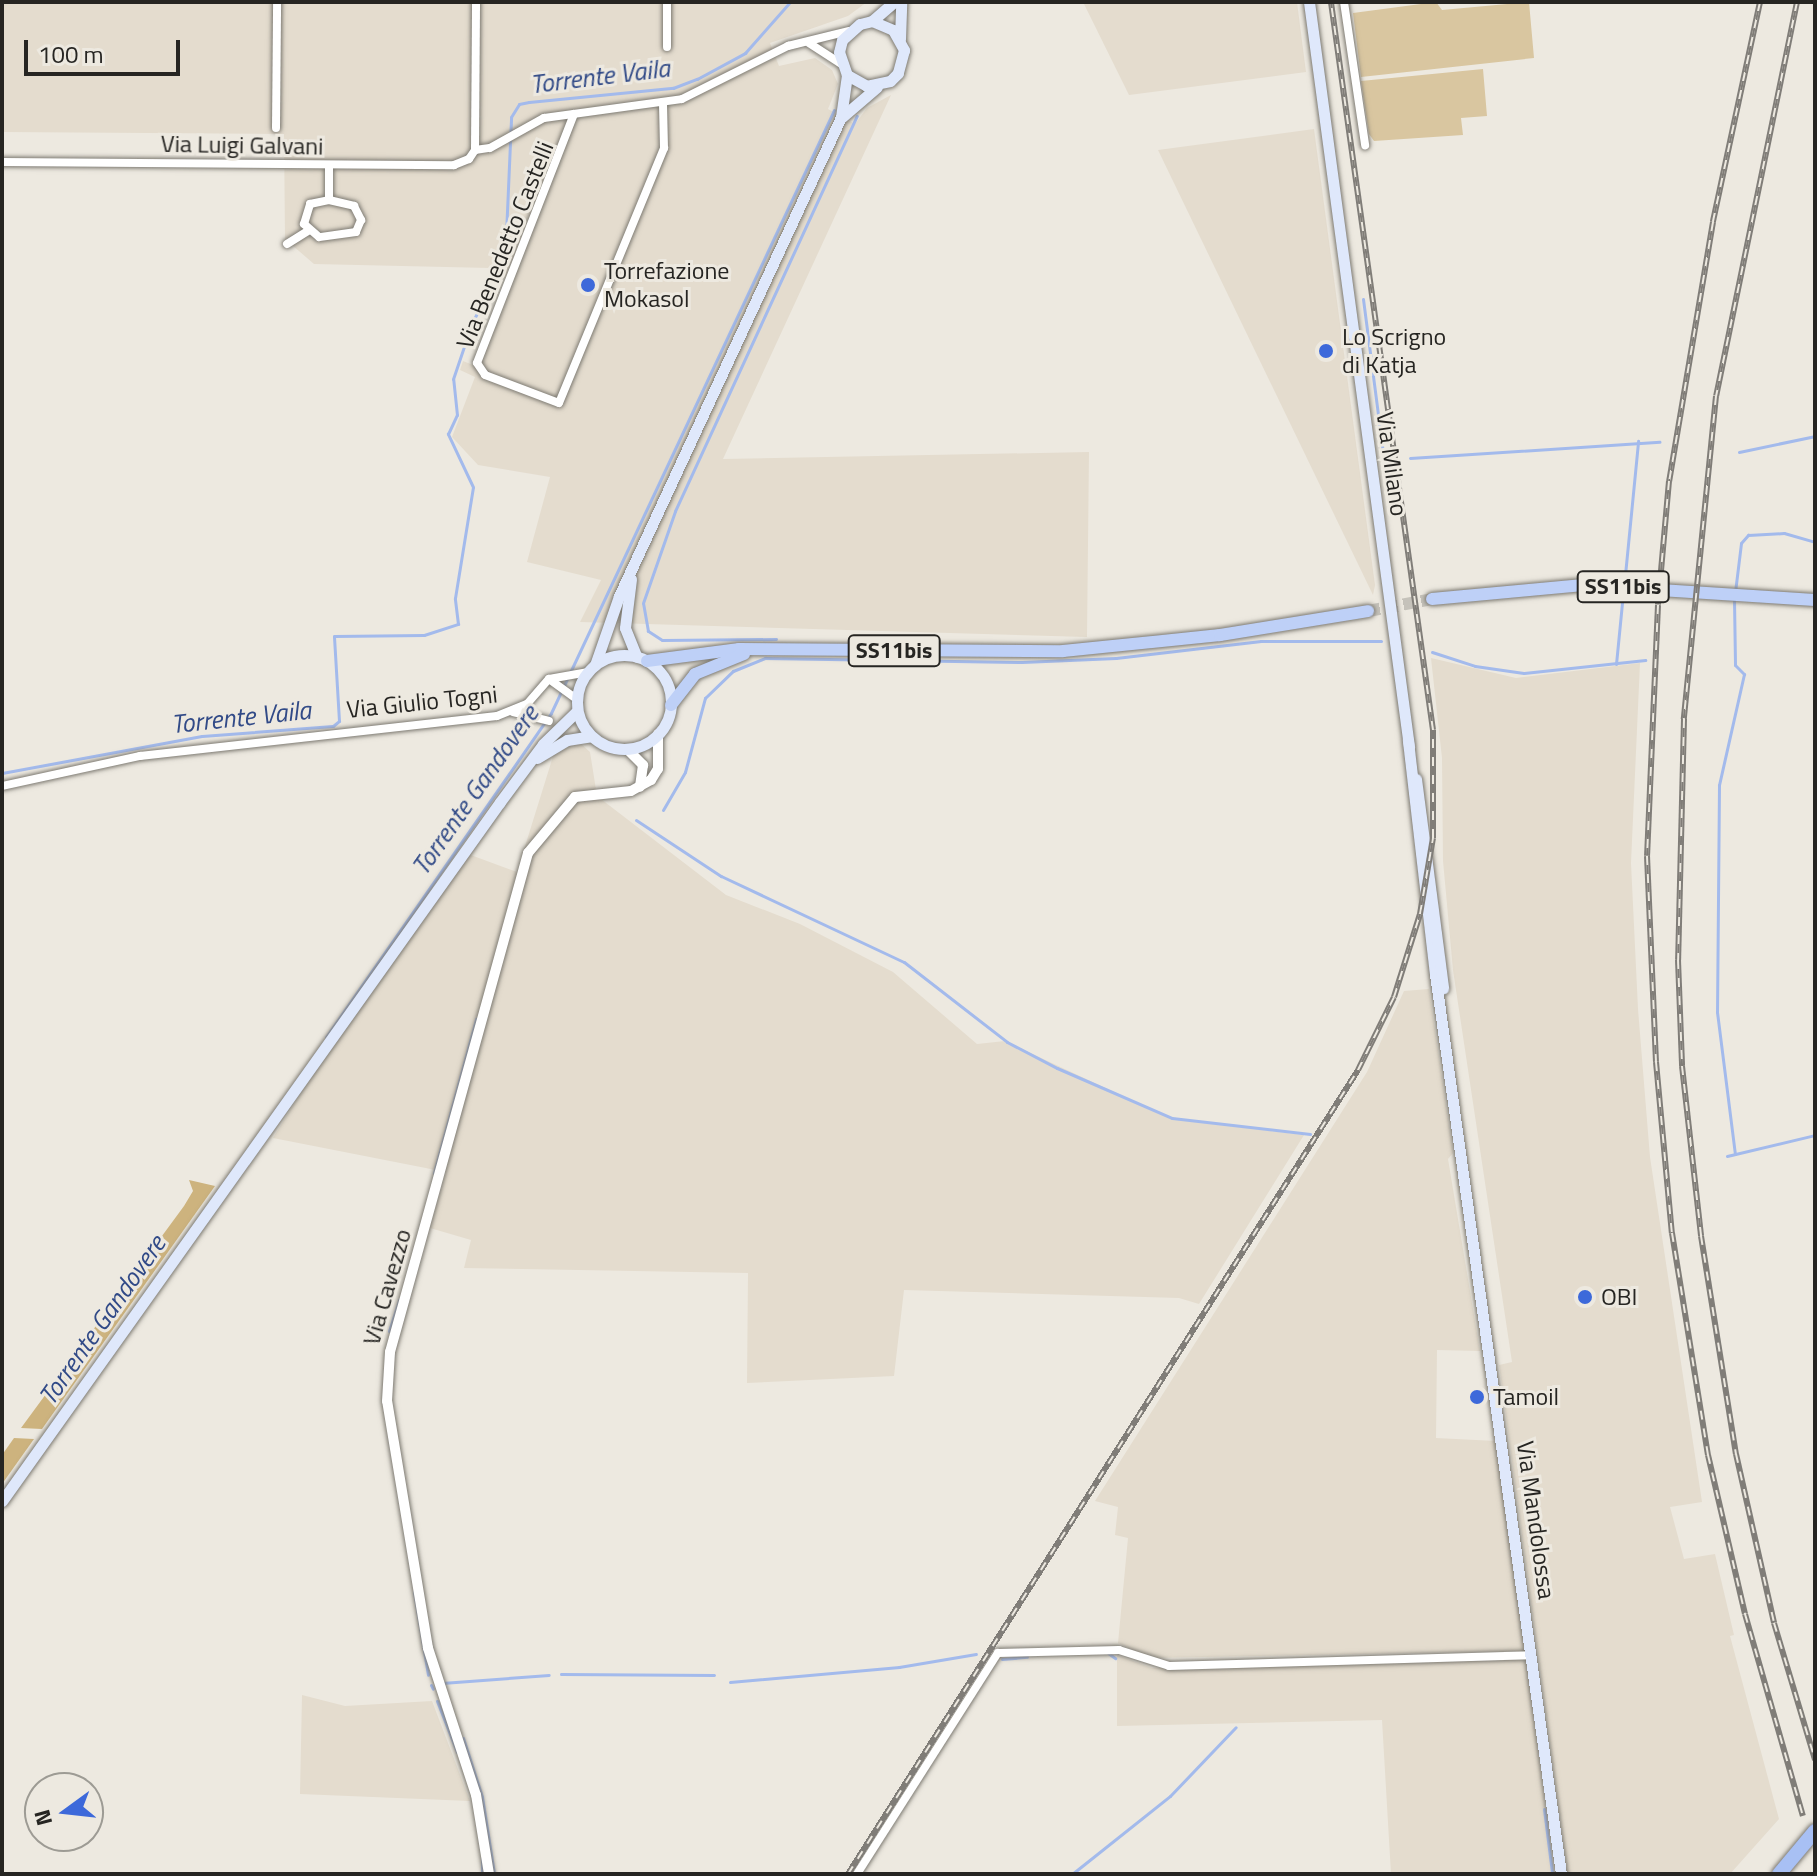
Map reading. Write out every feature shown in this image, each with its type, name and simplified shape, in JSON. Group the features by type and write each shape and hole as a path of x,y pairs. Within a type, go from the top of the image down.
{"highway":[{"path":"1779,1874 1815,1831"}],"main road":[{"path":"2,1501 575,701 633,566 841,117 844,70 839,52 849,30 872,21 894,2"},
{"path":"841,117 898,73 903,62 901,2"},
{"name":"Via Milano","path":"1309,2 1408,741 1413,809 1466,1173"},
{"path":"872,21 893,30 900,39"},
{"path":"844,70 856,83 879,86"},
{"path":"575,701 591,736 609,747 627,749 658,734 671,705 666,682 642,659 625,628 633,566"},
{"name":"SS11bis","path":"1432,599 1583,585 1815,600"},
{"name":"SS11bis","path":"642,659 739,649 1063,651 1220,635 1368,611"},
{"name":"SS11bis","path":"671,705 695,674 766,651"},
{"path":"587,670 613,656 642,659"},
{"path":"530,763 567,740 591,736"},
{"name":"Via Mandolossa","path":"1466,1173 1561,1874"}],"street":[{"path":"276,128 277,2"},
{"path":"475,150 476,2"},
{"path":"667,2 667,47"},
{"path":"1344,2 1365,145"},
{"name":"Via Luigi Galvani","path":"2,162 454,165 475,150 490,148 532,123 574,114 663,104 788,46 809,43 849,30"},
{"path":"809,43 844,70"},
{"name":"Via Benedetto Castelli","path":"574,114 477,363 485,375 559,403 664,148 663,104"},
{"path":"329,166 329,200"},
{"path":"287,244 308,231 330,238 356,232 361,220 354,206 329,200 306,209 308,231"},
{"path":"549,679 587,670"},
{"path":"549,679 575,701"},
{"name":"Via Giulio Togni","path":"2,786 140,756 512,712 549,679"},
{"path":"512,712 549,721"},
{"path":"640,787 658,769 658,734"},
{"path":"627,749 643,765 640,787"},
{"name":"Via Cavezzo","path":"489,1874 481,1813 428,1648 387,1401 387,1370 528,853 575,797 640,787"},
{"path":"857,1874 998,1653 1119,1650 1169,1666 1532,1655"}],"shaded area":[{"path":"2,2 867,2 848,16 770,43 779,66 815,58 832,70 838,84 828,109 855,124 867,108 891,95 723,459 1089,452 1087,637 580,622 601,580 527,562 550,477 478,465 452,437 475,377 460,370 463,361 473,365 506,279 490,268 314,264 285,239 284,134 2,132"},
{"path":"1083,2 1297,2 1306,72 1129,95"},
{"path":"1436,2 1442,10 1529,2 1534,58 1361,77 1353,13"},
{"path":"1483,69 1487,116 1461,118 1463,135 1374,141 1369,134 1361,81"},
{"path":"1314,129 1375,585 1373,595 1158,150"},
{"path":"1431,658 1516,678 1640,663 1631,863 1638,1009 1650,1157 1702,1502 1670,1507 1684,1559 1715,1554 1734,1635 1730,1636 1779,1819 1730,1874 1568,1874 1499,1365 1512,1362 1453,970 1443,861 1442,758"},
{"path":"579,742 590,752 597,796 726,895 800,924 893,972 977,1044 1005,1041 1172,1119 1304,1135 1199,1304 1179,1298 904,1290 894,1376 747,1383 748,1273 464,1268 471,1240 430,1228 446,1172 273,1138 325,1054 468,854 517,872 555,750"},
{"path":"1429,989 1453,1153 1448,1159 1480,1351 1437,1350 1436,1438 1496,1441 1525,1651 1150,1658 1118,1643 1128,1538 1115,1535 1118,1507 1095,1501 1367,1072 1404,991"},
{"path":"189,1180 215,1186 42,1429 21,1428 184,1206 193,1191"},
{"path":"14,1438 34,1439 2,1484 2,1455"},
{"path":"1117,1655 1152,1668 1526,1659 1554,1874 1391,1874 1382,1720 1117,1726"},
{"path":"302,1695 345,1706 432,1701 470,1801 300,1794"}],"waterway":[{"name":"Torrente Vaila","path":"2,773 202,736 333,726 339,721 334,636 424,635 458,624 455,598 473,487 448,434 457,415 453,379 472,323 505,257 511,117 519,104 673,88 697,79 745,53 790,2"},
{"name":"Torrente Gandovere","path":"326,1037 551,713 834,110"},
{"path":"776,639 662,640 648,631 643,603 675,511 857,116"},
{"path":"1363,299 1384,460"},
{"path":"1739,452 1815,436"},
{"path":"1624,585 1638,441"},
{"path":"1410,458 1659,442"},
{"path":"1735,592 1741,543 1748,535 1784,533 1815,542"},
{"path":"1616,664 1623,592"},
{"path":"1734,600 1735,665 1744,674 1719,785 1717,1012 1735,1154"},
{"path":"663,810 685,772 705,698 733,671 765,658 1022,662 1116,658 1261,641 1381,641"},
{"path":"1432,652 1475,666 1524,673 1645,660"},
{"path":"636,820 721,876 904,962 1007,1042 1057,1068 1172,1118 1310,1134"},
{"path":"434,1173 476,1019"},
{"path":"1727,1156 1815,1135"},
{"path":"389,1331 399,1300"},
{"path":"414,1592 428,1675"},
{"path":"1108,1653 1115,1658"},
{"path":"730,1682 899,1667 976,1654"},
{"path":"1002,1659 1027,1657"},
{"path":"561,1674 714,1675"},
{"path":"442,1683 549,1675"},
{"path":"431,1685 433,1689"},
{"path":"437,1701 457,1752"},
{"path":"1072,1874 1170,1796 1236,1727"},
{"path":"463,1738 482,1797 494,1874"},
{"path":"1544,1809 1552,1872"},
{"path":"482,1858 482,1874"}],"tunnel":[{"path":"1368,611 1432,599"}],"railway":[{"path":"848,1874 1358,1070 1394,997 1420,914 1433,838 1433,730 1331,2"},
{"path":"1760,2 1713,222 1669,481 1658,605 1647,856 1656,1062 1672,1233 1708,1455 1745,1614 1803,1816"},
{"path":"1797,2 1716,396 1684,719 1678,960 1682,1066 1701,1236 1736,1454 1774,1623 1815,1760"}],"place":[{"name":"Torrefazione Mokasol","path":"588,285"},
{"name":"Lo Scrigno di Katja","path":"1326,351"},
{"name":"OBI","path":"1585,1297"},
{"name":"Tamoil","path":"1477,1397"}]}
